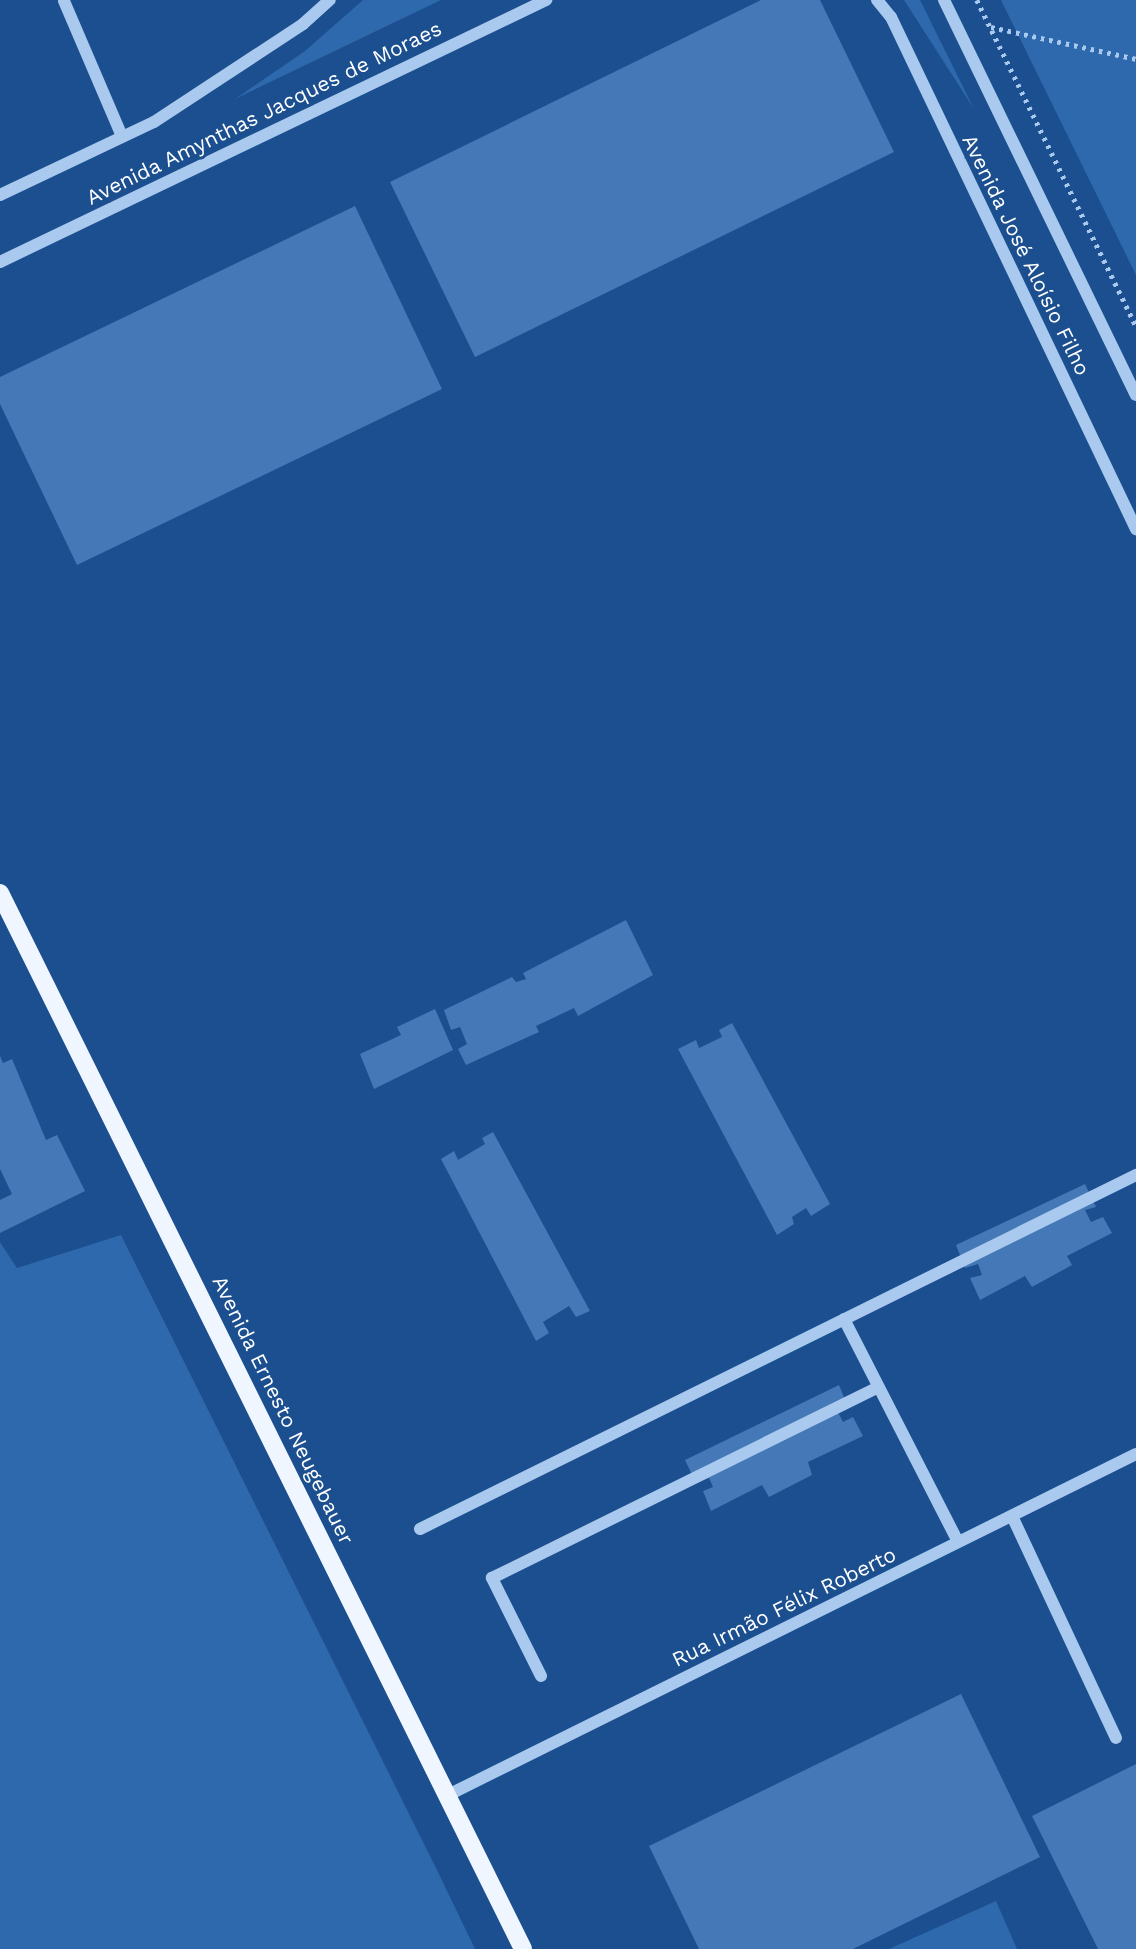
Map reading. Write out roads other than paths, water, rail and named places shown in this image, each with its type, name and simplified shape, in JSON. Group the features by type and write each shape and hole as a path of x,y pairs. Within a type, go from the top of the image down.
{"main road":[{"name":"Avenida Ernesto Neugebauer","path":"0,893 523,1949"}],"street":[{"name":"Avenida Amynthas Jacques de Moraes","path":"0,195 166,115 303,24 330,0"},
{"name":"Avenida Amynthas Jacques de Moraes","path":"0,262 546,0"},
{"name":"Avenida José Aloísio Filho","path":"877,0 891,17 1136,529"},
{"name":"Avenida José Aloísio Filho","path":"944,0 1136,396"},
{"path":"64,1 122,135"},
{"path":"420,1529 1136,1175"},
{"path":"844,1320 958,1542"},
{"path":"541,1676 492,1578 878,1387"},
{"name":"Rua Irmão Félix Roberto","path":"448,1795 1136,1454"},
{"path":"1012,1516 1116,1738"}]}
